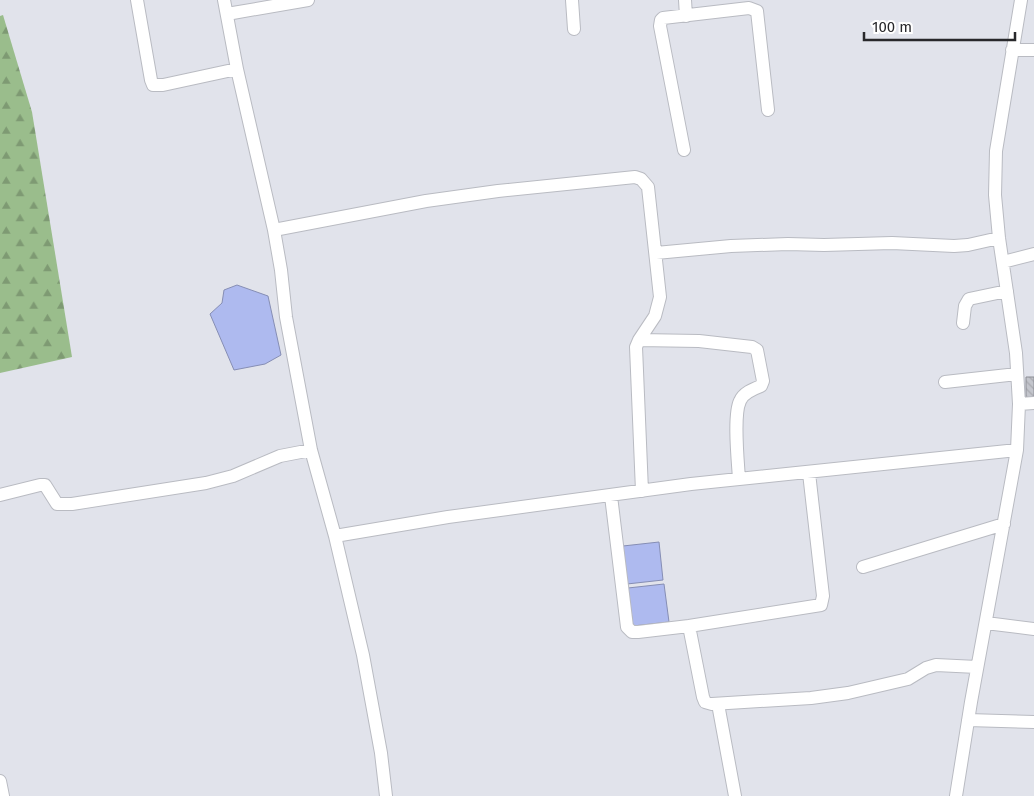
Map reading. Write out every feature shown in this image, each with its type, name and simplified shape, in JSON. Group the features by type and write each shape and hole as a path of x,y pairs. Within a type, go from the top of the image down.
{"street":[{"path":"137,0 153,85 162,85 237,69"},
{"path":"224,0 237,69 274,230 286,317 310,450 335,536 363,655 381,753 386,796"},
{"path":"227,14 308,0"},
{"path":"572,0 574,29"},
{"path":"685,0 686,16"},
{"path":"956,796 977,667 1017,450 1018,374 999,238 996,195 996,151 1021,0"},
{"path":"684,150 660,26 663,18 749,8 756,10 768,110"},
{"path":"1012,50 1034,50"},
{"path":"274,230 426,201 498,191 641,178 648,187 656,253 659,305 655,316 636,347 642,491"},
{"path":"656,253 731,246 788,244 824,245 892,242 954,246 999,238"},
{"path":"1003,262 1034,254"},
{"path":"963,323 965,306 969,299 1007,291"},
{"path":"639,340 699,341 752,347 757,350 763,381 761,386 744,395 739,402 737,414 739,479"},
{"path":"945,382 1018,374"},
{"path":"1019,404 1034,403"},
{"path":"0,495 40,484 45,485 57,504 72,504 206,483 233,476 280,456 310,450"},
{"path":"335,536 448,517 642,491 1017,450"},
{"path":"610,496 627,627 628,630 638,632 689,626 821,605 823,596 809,473"},
{"path":"863,567 1004,524"},
{"path":"986,623 1034,629"},
{"path":"689,626 703,697 708,703 811,698 848,693 908,679 926,668 936,665 977,667"},
{"path":"718,704 735,796"},
{"path":"968,720 1034,722"},
{"path":"0,781 3,796"}],"green space":[{"path":"3,15 32,112 72,357 0,373 0,16"}],"water":[{"path":"237,285 268,296 281,355 265,364 234,370 210,314 222,303 224,290"},
{"path":"659,542 663,580 627,584 623,546"},
{"path":"664,584 669,622 633,626 628,588"}],"building":[{"path":"1026,377 1034,377 1034,399 1026,399"}]}
